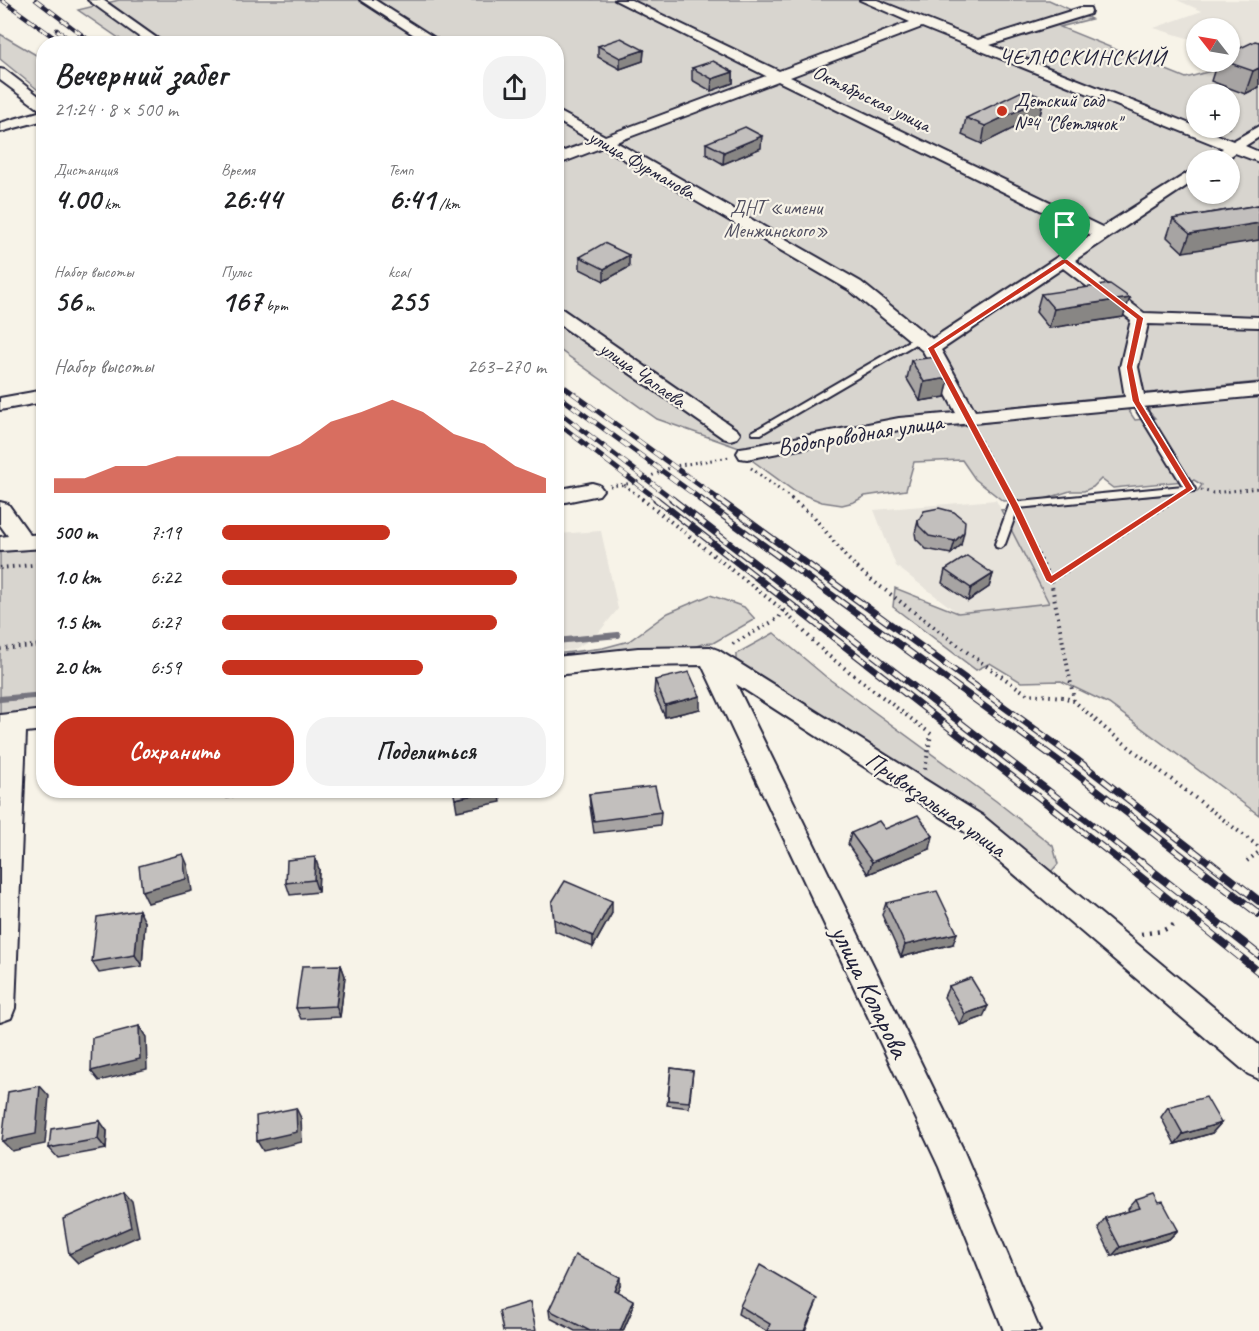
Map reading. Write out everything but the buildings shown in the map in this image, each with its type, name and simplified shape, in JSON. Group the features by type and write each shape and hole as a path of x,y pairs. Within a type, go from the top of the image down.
{"street":[{"path":"94,0 147,36"},
{"path":"366,0 425,36"},
{"name":"Октябрьская улица","path":"621,0 1105,235"},
{"path":"866,0 1259,157"},
{"path":"975,45 1085,11 1069,4"},
{"path":"564,157 920,23"},
{"path":"0,73 36,102"},
{"path":"0,128 36,117"},
{"name":"улица Фурманова","path":"564,119 855,286 925,343 968,417"},
{"path":"1231,150 1259,130"},
{"path":"925,343 1065,261 1186,180"},
{"path":"1065,261 1140,318 1259,322"},
{"path":"1136,401 1130,367 1140,318"},
{"name":"улица Чапаева","path":"564,319 730,434"},
{"name":"Водопроводная улица","path":"742,457 899,423 1259,390"},
{"path":"0,404 36,397"},
{"path":"564,495 591,490"},
{"path":"0,509 34,541"},
{"path":"0,544 34,541"},
{"path":"564,665 638,657 710,656"},
{"name":"Привокзальная улица","path":"710,656 974,824 1259,1064"},
{"name":"улица Коларова","path":"710,656 951,1158 1022,1331"},
{"path":"0,1008 7,724 36,721"}],"lane":[{"path":"758,432 925,343"},
{"path":"1000,544 1014,505 1190,489 1136,401"}],"path":[{"path":"968,417 1051,581 1074,701"},
{"path":"591,490 635,483 674,466 742,457 814,517 847,558 865,575 1027,694 1074,701 1107,730 1259,847"},
{"path":"622,484 630,487 783,610 826,654 931,734 924,774 918,789"},
{"path":"1051,581 1190,489 1212,492 1259,488"},
{"path":"0,568 36,565"},
{"path":"710,656 780,618 783,610"},
{"path":"0,649 36,646"},
{"path":"1247,861 1259,852"},
{"path":"1162,931 1177,923"}],"shaded area":[{"path":"1177,0 1259,0 1259,61 1240,54 1240,18 1186,18 1186,38 1154,28 1202,11"},
{"path":"996,500 1049,603 958,613 896,566 874,510"},
{"path":"601,531 618,609 595,637 572,650 564,651 564,534"}],"green space":[{"name":"ДНТ «имени Менжинского»","path":"119,0 1049,0 1091,19 1060,27 1186,78 1207,72 1240,72 1240,63 1253,59 1259,62 1259,382 897,418 742,449 657,419 564,353 564,36 116,36 78,10"},
{"path":"0,34 36,55 36,88 0,59"},
{"path":"1259,395 1259,815 1109,704 1061,681 1021,682 990,663 976,670 893,607 895,588 958,613 1049,603 1001,510 1197,492 1202,485 1194,480 1113,488 1101,479 1093,487 1084,491 1070,491 1045,499 1003,501 975,479 962,460 914,462 906,490 865,496 842,505 822,502 794,491 753,461 754,456 847,437 953,421 958,427 1050,414 1127,408 1135,420 1155,418 1149,412 1149,406 1156,404"},
{"path":"36,549 36,714 0,719 0,552"},
{"path":"710,595 744,607 755,619 713,643 691,648 564,659 564,653 603,648 629,641 668,613"},
{"path":"774,633 825,676 996,801 1053,846 1058,864 1048,875 736,665 736,654"}],"waterway":[{"path":"564,640 618,635"},
{"path":"0,699 36,696"}],"railway":[{"path":"2,0 52,36"},
{"path":"36,0 83,36"},
{"path":"57,30 65,36"},
{"path":"564,387 720,500"},
{"path":"564,400 702,500"},
{"path":"564,416 674,500"},
{"path":"564,428 658,500"},
{"path":"656,499 1124,864"},
{"path":"672,499 1143,864"},
{"path":"700,499 1074,772 1193,864"},
{"path":"718,499 1076,759 1211,864"},
{"path":"1122,862 1259,972"},
{"path":"1141,862 1259,955"},
{"path":"1191,862 1259,914"},
{"path":"1209,862 1259,901"}],"place":[{"name":"Детский сад №4 \"Светлячок\"","path":"1002,111"}],"district":[{"name":"ЧЕЛЮСКИНСКИЙ","path":"1083,56"}],"route":[{"path":"1065,261 1140,318 1130,367 1136,401 1190,489 1051,581 1014,505 931,348 1065,261"}]}
